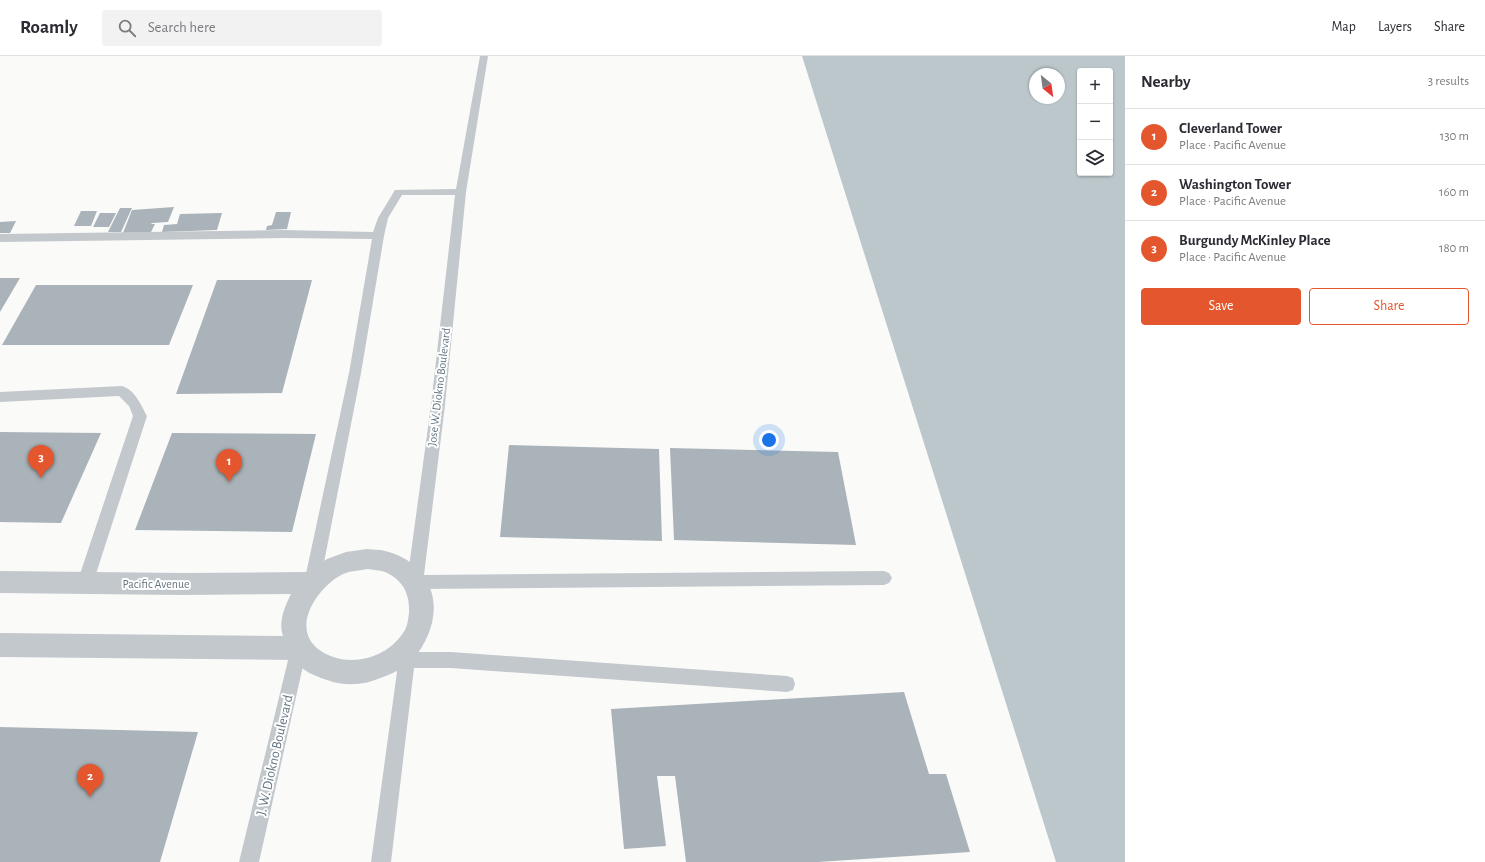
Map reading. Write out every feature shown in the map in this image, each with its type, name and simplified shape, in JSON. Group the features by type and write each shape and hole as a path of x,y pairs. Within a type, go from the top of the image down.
{"street":[{"path":"367,559 386,562 403,569 415,582 422,596 423,613 418,630 408,653 372,671 350,674 329,671 311,662 299,648 294,635 296,607 302,595 312,582 328,570 347,562 367,559"},
{"name":"Pacific Avenue","path":"0,582 312,582"},
{"path":"0,645 299,648"}],"lane":[{"name":"Jose W. Diokno Boulevard","path":"415,582 438,405 461,192 484,56"},
{"path":"312,582 355,373 378,236 384,218 400,192 461,192"},
{"path":"0,238 283,234 378,236"},
{"path":"0,397 122,390 134,403 140,416 85,583"},
{"path":"415,582 884,578"},
{"name":"J. W. Diokno Boulevard","path":"249,862 299,648"},
{"path":"381,862 408,653 451,660 786,684"}],"shaded area":[{"path":"802,56 1125,56 1125,862 1056,862"}],"building":[{"path":"174,207 168,222 152,223 151,224 155,224 151,232 123,233 132,210"},
{"path":"120,208 132,208 121,232 108,232"},
{"path":"81,211 97,211 91,226 74,226"},
{"path":"276,212 291,212 287,229 266,230 267,226 272,225"},
{"path":"100,213 116,213 109,227 93,227"},
{"path":"222,213 217,230 162,232 164,225 177,224 180,214"},
{"path":"16,221 10,233 0,233 0,222"},
{"path":"0,278 20,278 0,312"},
{"path":"217,280 312,280 282,393 176,394"},
{"path":"36,285 193,285 169,345 2,345"},
{"path":"0,432 101,433 61,523 0,522"},
{"path":"172,433 316,434 292,532 135,530"},
{"path":"509,445 659,449 662,541 500,537"},
{"path":"670,448 838,452 856,545 674,540"},
{"path":"904,692 929,774 946,774 970,852 818,862 686,862 675,776 657,776 666,846 624,849 611,709"},
{"path":"0,727 198,732 160,862 0,862"}],"place":[{"name":"Burgundy McKinley Place","path":"41,478"},
{"name":"Cleverland Tower","path":"229,482"},
{"name":"Washington Tower","path":"90,797"}]}
